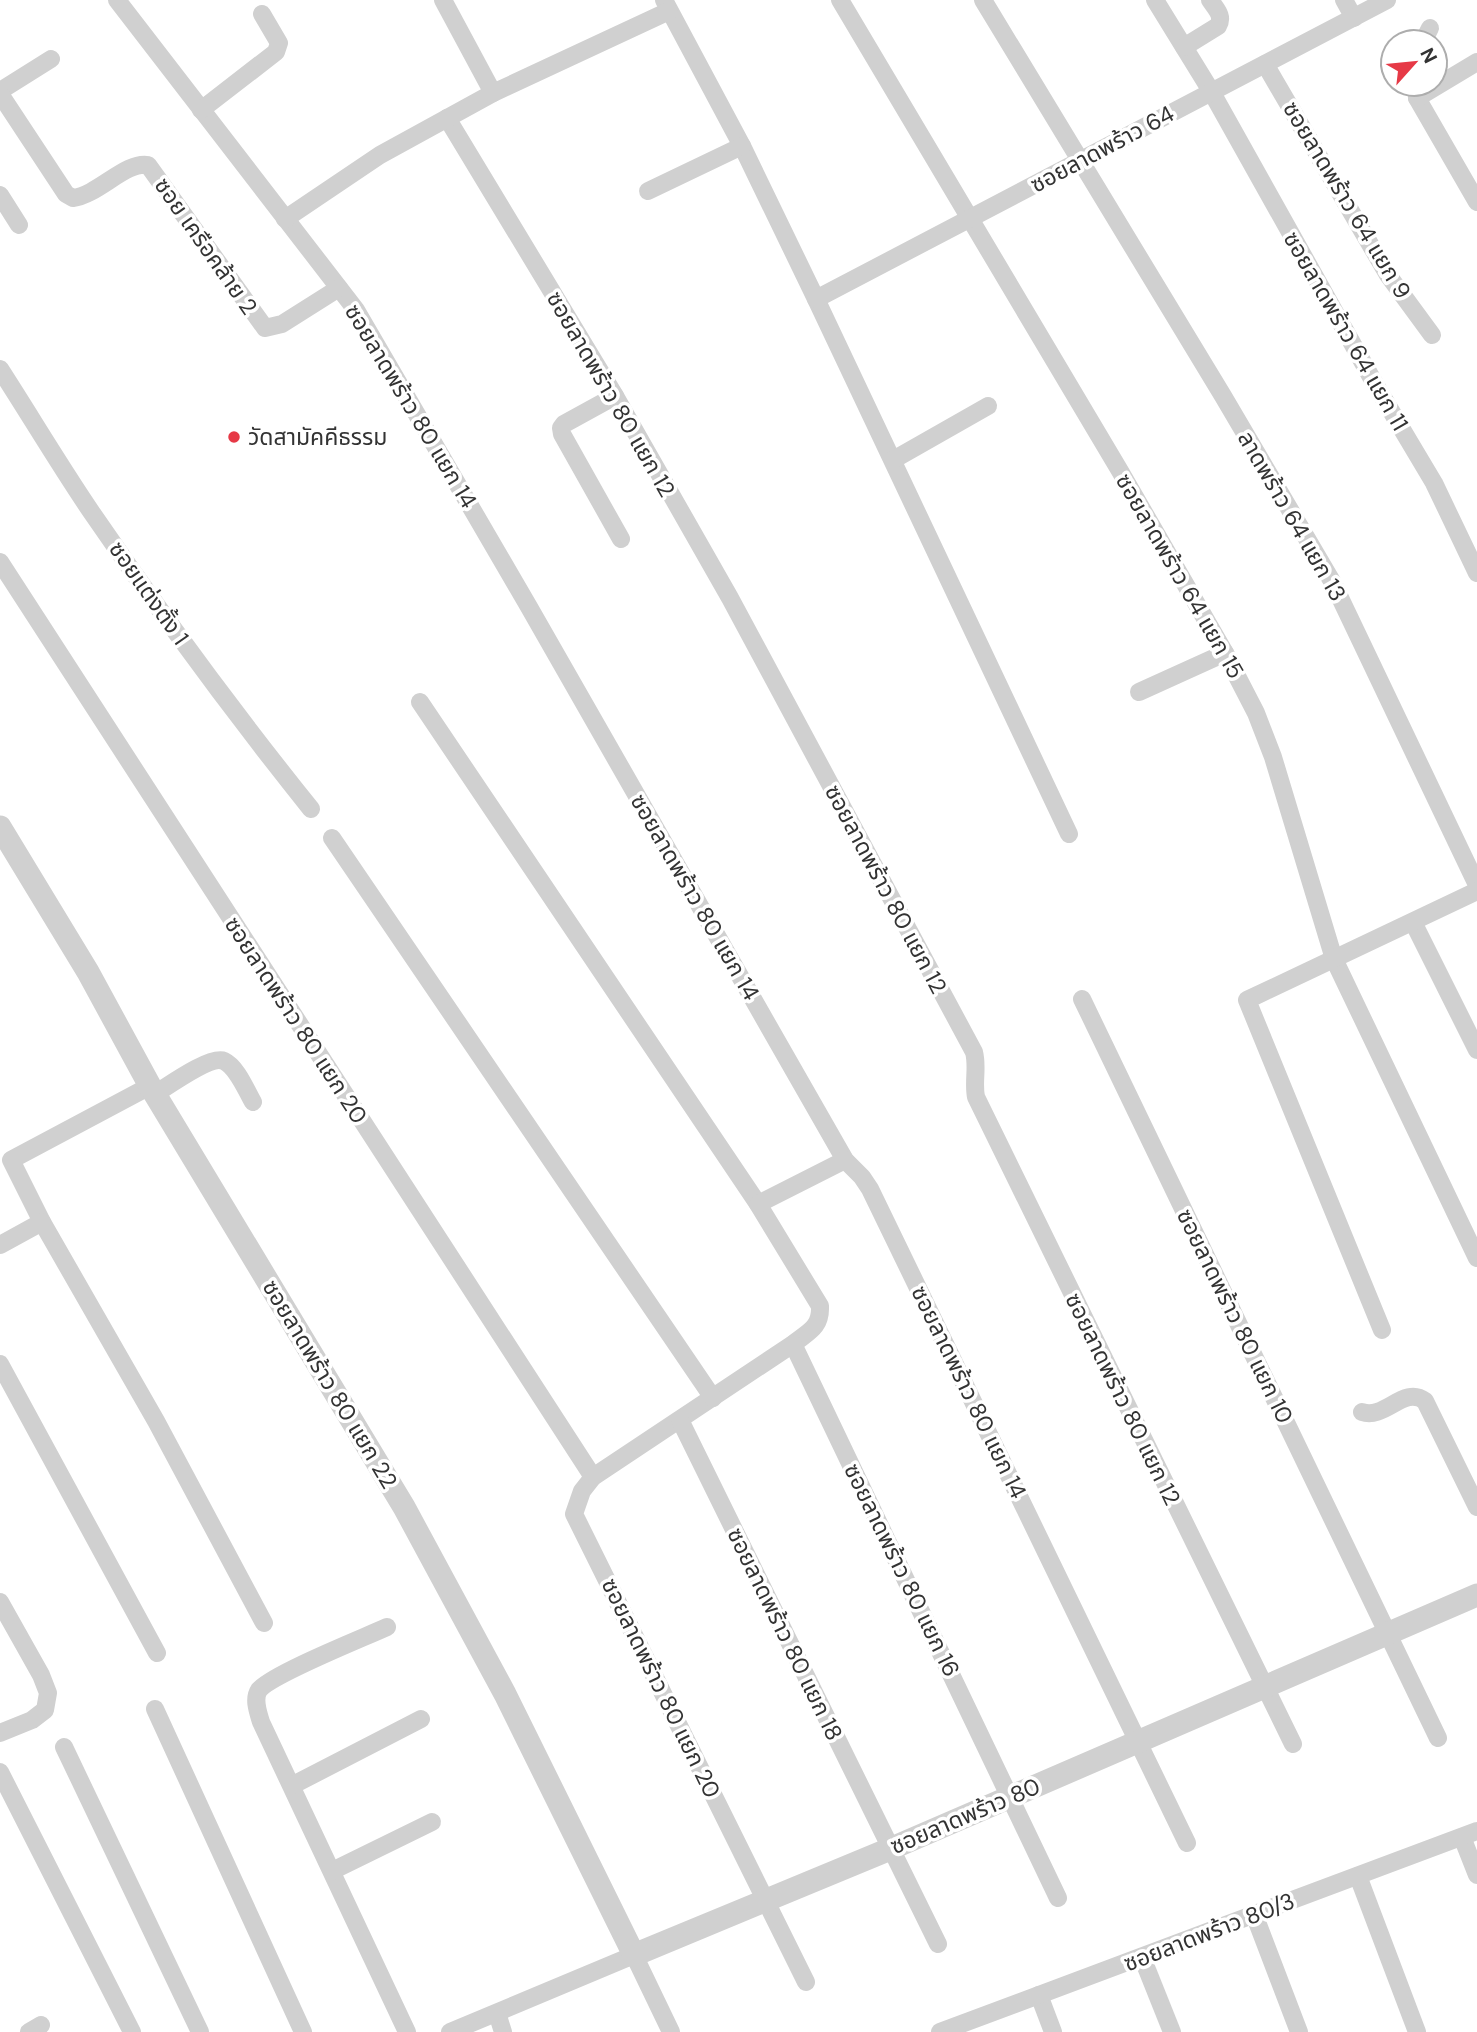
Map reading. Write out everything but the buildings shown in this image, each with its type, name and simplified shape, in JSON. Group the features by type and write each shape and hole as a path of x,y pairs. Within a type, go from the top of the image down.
{"street":[{"name":"ซอยลาดพร้าว 80 แยก 14","path":"117,0 356,310 845,1160 870,1189 1187,1843"},
{"path":"443,0 493,93"},
{"name":"ซอยลาดพร้าว 64 แยก 15","path":"840,0 1121,471 1225,653 1256,713 1273,757 1334,958 1477,1258"},
{"name":"ลาดพร้าว 64 แยก 13","path":"983,0 1223,396 1332,583 1477,885"},
{"name":"ซอยลาดพร้าว 64 แยก 11","path":"1155,0 1211,92 1434,482 1477,573"},
{"path":"1184,47 1218,26 1221,21 1210,0"},
{"path":"1344,0 1354,18"},
{"name":"ซอยลาดพร้าว 64","path":"816,299 1387,0"},
{"path":"285,219 380,155 493,93 666,6 742,146 1069,834"},
{"path":"201,110 276,52 279,43 262,14"},
{"path":"0,92 51,59"},
{"path":"1449,75 1477,62"},
{"name":"ซอยลาดพร้าว 64 แยก 9","path":"1265,64 1388,275 1432,335"},
{"name":"ซอย เครือคล้าย 2","path":"0,92 66,194 73,198 96,190 138,165 148,165 265,328 282,324 339,288"},
{"path":"1420,98 1477,202"},
{"name":"ซอยลาดพร้าว 80 แยก 12","path":"447,118 615,397 730,598 974,1052 977,1064 974,1086 976,1097 1293,1744"},
{"path":"648,191 742,146"},
{"path":"0,195 19,226"},
{"name":"ซอยแต่งตั้ง 1","path":"0,369 92,512 169,622 238,717 311,808"},
{"path":"615,397 561,428 621,539"},
{"path":"893,460 988,406"},
{"name":"ซอยลาดพร้าว 80 แยก 20","path":"0,562 593,1477"},
{"path":"1139,692 1225,653"},
{"name":"ซอยลาดพร้าว 80 แยก 20","path":"420,702 758,1204 820,1306 820,1317 815,1326 793,1344 593,1477 582,1491 574,1514 766,1900"},
{"name":"ซอยลาดพร้าว 80 แยก 22","path":"0,827 88,972 153,1090 404,1507 505,1694 634,1955"},
{"path":"332,838 713,1398"},
{"path":"1382,1330 1247,1000 1477,891"},
{"path":"1413,922 1477,1049"},
{"name":"ซอยลาดพร้าว 80 แยก 10","path":"1082,999 1438,1738"},
{"path":"253,1102 233,1070 220,1060 205,1064 11,1160 42,1222 156,1421 264,1623"},
{"path":"758,1204 845,1160"},
{"path":"0,1245 42,1222"},
{"name":"ซอยลาดพร้าว 80 แยก 16","path":"793,1344 1058,1898"},
{"path":"0,1364 157,1653"},
{"path":"1362,1412 1374,1414 1411,1395 1419,1396 1425,1401 1477,1507"},
{"name":"ซอยลาดพร้าว 80 แยก 18","path":"680,1420 938,1944"},
{"name":"ซอยลาดพร้าว 80","path":"450,2032 890,1849 1477,1595"},
{"path":"0,1602 41,1675 48,1693 45,1710 32,1720 0,1734"},
{"path":"387,1627 275,1678 258,1691 256,1703 261,1722 293,1785 407,2032"},
{"path":"155,1709 303,2032"},
{"path":"293,1785 421,1719"},
{"path":"64,1747 200,2032"},
{"path":"0,1772 132,2032"},
{"path":"332,1871 432,1822"},
{"path":"1470,1834 1477,1875"},
{"name":"ซอยลาดพร้าว 80/3","path":"940,2032 1470,1834"},
{"path":"1358,1876 1417,2032"},
{"path":"766,1900 806,1982"},
{"path":"1254,1914 1299,2032"},
{"path":"634,1955 671,2032"},
{"path":"1142,1956 1172,2032"},
{"path":"1039,1995 1053,2032"},
{"path":"497,2013 503,2032"}],"place":[{"name":"วัดสามัคคีธรรม","path":"234,437"}]}
